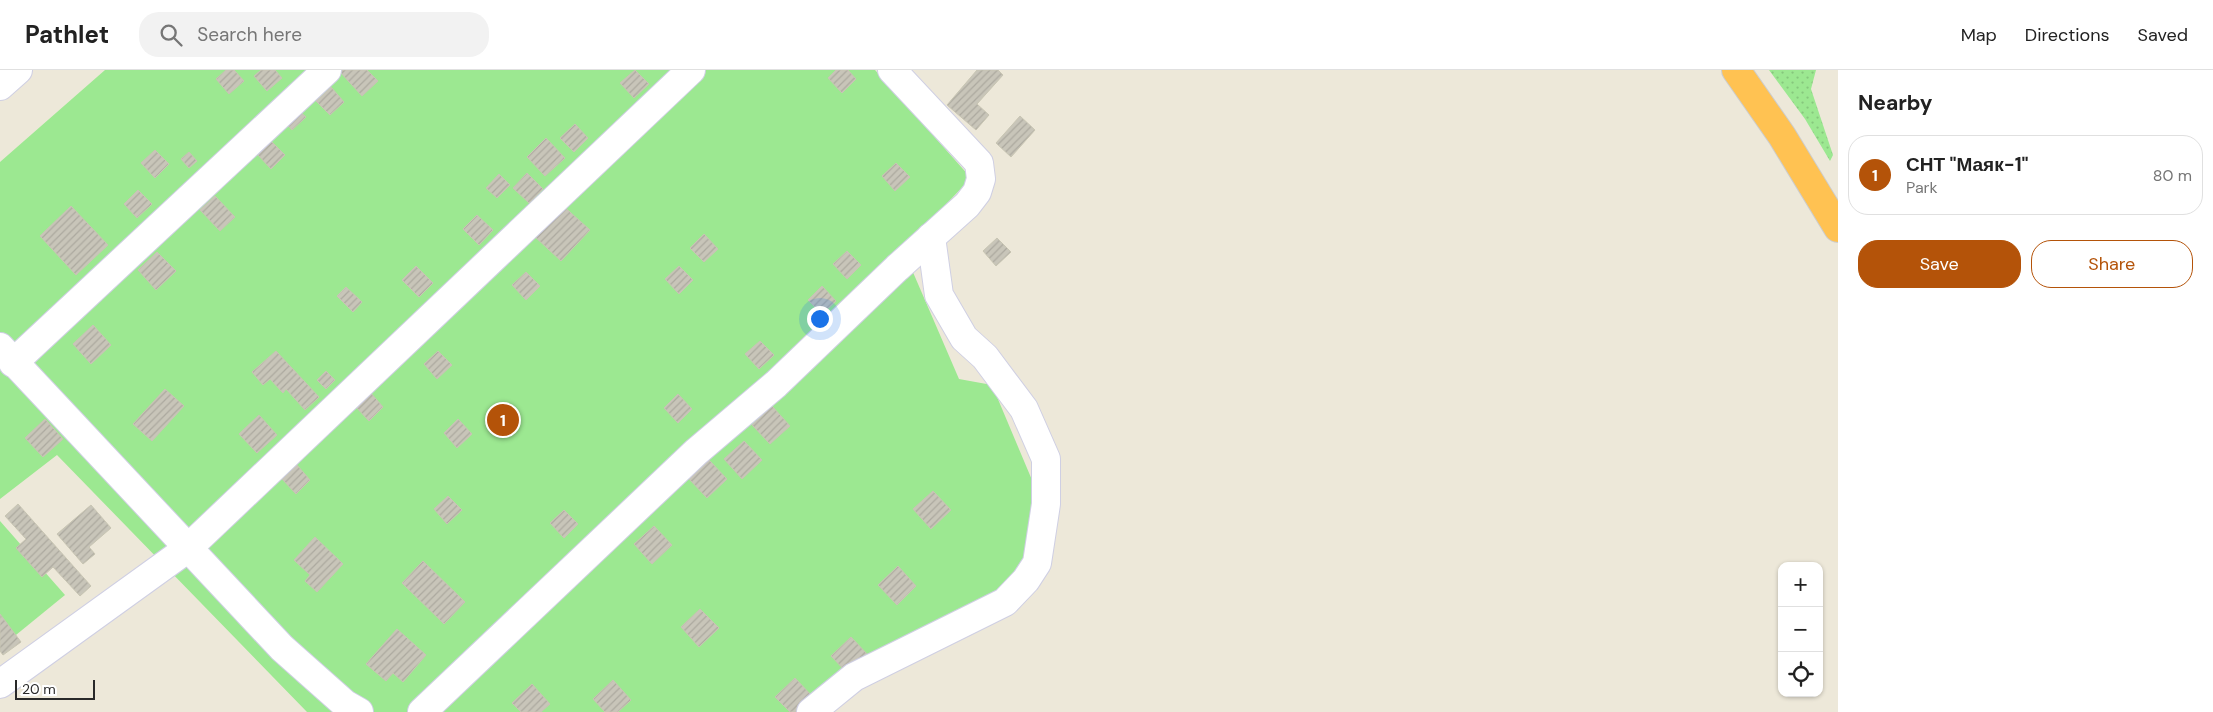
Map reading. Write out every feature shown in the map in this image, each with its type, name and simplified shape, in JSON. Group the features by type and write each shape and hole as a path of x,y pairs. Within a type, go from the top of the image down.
{"highway":[{"path":"1736,70 1782,136 1838,228"}],"street":[{"path":"0,86 18,70"},
{"path":"327,70 7,355 187,549 224,585 282,648 345,704 359,712"},
{"path":"0,684 187,549 691,70"},
{"path":"422,712 696,452 776,384 967,205 977,192 981,179 979,163 892,70"},
{"path":"811,712 854,677 1005,602 1026,580 1037,563 1046,504 1046,459 1024,409 985,356 964,338 939,295 931,237"}],"green space":[{"path":"105,70 875,70 971,178 898,255 912,270 959,379 992,385 1040,499 1026,584 802,712 307,712 57,455 0,499 0,162"},
{"path":"1769,70 1816,70 1811,89 1833,155 1830,161 1805,119"},
{"path":"0,521 65,595 0,648"}],"building":[{"path":"226,70 234,70 244,81 229,94 216,79"},
{"path":"261,70 275,70 282,78 267,91 254,76"},
{"path":"342,70 367,70 378,81 362,96 340,72"},
{"path":"635,70 649,84 634,98 620,83"},
{"path":"836,70 848,70 856,79 842,93 828,78"},
{"path":"977,70 998,70 1003,75 977,104 989,115 976,130 947,105"},
{"path":"331,87 344,102 330,115 316,101"},
{"path":"294,106 306,117 292,130 281,118"},
{"path":"1020,116 1035,130 1011,157 996,143"},
{"path":"575,124 588,138 574,152 560,138"},
{"path":"546,138 565,158 545,176 527,157"},
{"path":"271,141 285,155 271,169 257,154"},
{"path":"155,150 169,164 155,178 141,163"},
{"path":"189,152 197,161 189,168 181,159"},
{"path":"896,163 910,177 895,191 882,176"},
{"path":"527,173 543,189 529,203 513,188"},
{"path":"499,174 510,185 497,198 486,188"},
{"path":"138,190 152,204 137,218 124,204"},
{"path":"215,196 235,217 220,231 200,210"},
{"path":"561,204 590,230 561,261 533,235"},
{"path":"71,206 108,245 76,275 40,236"},
{"path":"477,215 493,230 479,245 463,229"},
{"path":"704,234 718,249 704,262 690,248"},
{"path":"997,238 1011,252 996,266 983,251"},
{"path":"847,251 861,265 847,279 833,264"},
{"path":"157,252 176,271 156,290 138,270"},
{"path":"416,266 433,283 419,297 402,280"},
{"path":"679,266 693,280 679,294 665,279"},
{"path":"526,272 540,286 526,300 512,285"},
{"path":"822,286 836,301 822,314 808,300"},
{"path":"346,287 362,302 353,312 337,296"},
{"path":"93,325 111,345 91,364 73,344"},
{"path":"760,341 774,355 759,369 745,354"},
{"path":"276,351 319,397 305,410 286,389 283,393 270,379 263,385 252,372"},
{"path":"438,351 452,365 437,379 424,364"},
{"path":"326,371 335,380 326,389 317,380"},
{"path":"165,389 184,406 152,441 133,424"},
{"path":"370,392 383,407 369,421 355,406"},
{"path":"678,394 692,409 678,423 664,408"},
{"path":"772,406 790,426 770,444 752,425"},
{"path":"259,415 277,435 257,453 239,434"},
{"path":"45,419 63,439 43,457 25,438"},
{"path":"458,419 472,434 457,448 444,433"},
{"path":"744,441 762,460 742,479 724,459"},
{"path":"709,460 727,479 707,498 689,479"},
{"path":"297,465 310,480 296,494 282,479"},
{"path":"933,491 951,510 931,529 913,509"},
{"path":"448,496 462,510 447,524 434,509"},
{"path":"18,504 91,586 80,596 53,567 42,577 16,548 26,539 5,516"},
{"path":"91,505 111,528 89,547 95,554 83,564 57,534"},
{"path":"564,510 578,524 564,538 550,523"},
{"path":"654,526 672,545 652,564 634,544"},
{"path":"315,537 343,564 317,592 305,581 310,575 294,560"},
{"path":"423,561 465,602 444,624 402,583"},
{"path":"898,566 916,586 897,605 878,585"},
{"path":"700,609 719,628 699,647 681,627"},
{"path":"0,614 21,642 3,655 0,651"},
{"path":"397,629 426,655 403,682 393,673 386,681 366,664"},
{"path":"851,637 869,656 849,675 831,656"},
{"path":"795,678 813,697 797,712 790,712 775,697"},
{"path":"613,680 631,700 618,712 605,712 593,699"},
{"path":"532,684 550,704 541,712 521,712 512,703"}],"place":[{"name":"СНТ \"Маяк-1\"","path":"503,420"}]}
